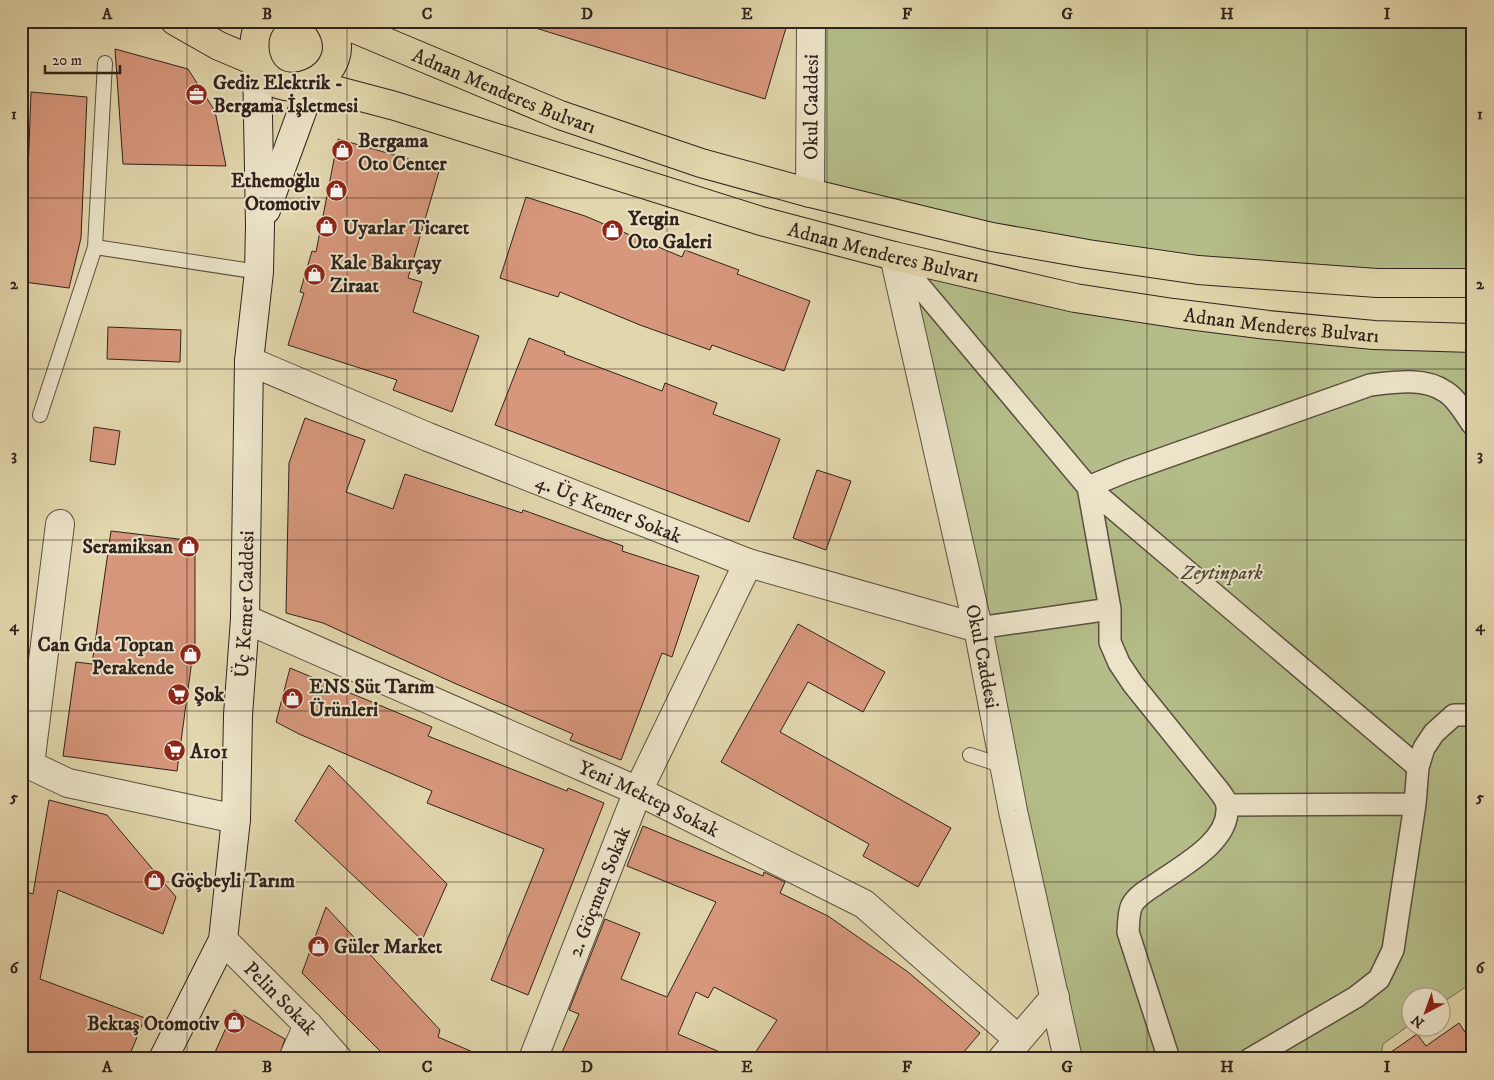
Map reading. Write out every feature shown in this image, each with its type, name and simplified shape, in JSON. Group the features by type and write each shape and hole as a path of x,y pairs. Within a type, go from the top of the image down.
{"main road":[{"path":"175,21 220,46 258,62"},
{"path":"258,62 254,51 254,38 262,21"},
{"path":"312,84 332,66 336,54 336,40 333,28 328,21"},
{"name":"Adnan Menderes Bulvarı","path":"336,21 560,115 701,162 810,193 992,237 1088,254 1198,270 1377,283 1473,283"},
{"name":"Adnan Menderes Bulvarı","path":"258,62 272,80 282,85 294,87 312,84 395,106 761,221 894,256 1075,298 1268,325 1374,335 1473,338"}],"street":[{"name":"Okul Caddesi","path":"810,193 811,21"},
{"name":"Üç Kemer Caddesi","path":"163,1059 223,940 236,819 238,715 244,619 249,361 259,272 258,62"},
{"path":"260,225 312,84"},
{"path":"894,256 1088,487 1418,767"},
{"name":"Okul Caddesi","path":"894,256 978,628 1004,766 1068,1059"},
{"name":"4. Üç Kemer Sokak","path":"249,361 428,437 748,563 978,628"},
{"path":"1088,487 1370,385 1394,382 1424,383 1446,392 1459,405 1473,425"},
{"path":"1088,487 1110,609 1110,642 1119,663 1133,684 1216,787 1228,805 1225,823 1219,835 1208,848 1141,894 1132,905 1128,932 1169,1059"},
{"path":"60,524 30,765 68,783 236,819"},
{"name":"2. Göçmen Sokak","path":"533,1059 638,791 748,563"},
{"path":"978,628 1110,609"},
{"name":"Yeni Mektep Sokak","path":"244,619 638,791 864,904 1010,1049"},
{"path":"1250,1059 1356,997 1379,978 1393,950 1415,804 1418,767 1424,748 1434,733 1454,715 1473,715"},
{"path":"1228,805 1415,804"},
{"name":"Pelin Sokak","path":"223,940 308,1025 338,1059"},
{"path":"1010,1049 1055,997"},
{"path":"294,1059 308,1025"}],"lane":[{"path":"40,416 95,247 105,62"},
{"path":"95,247 259,272"},
{"path":"970,755 1004,766"}],"green space":[{"path":"811,21 1473,21 1473,283 1198,270 810,193"},
{"name":"Zeytinpark","path":"894,256 1075,298 1473,338 1473,982 1452,996 1452,988 1402,988 1402,1030 1383,1044 1380,1059 1068,1059"}],"building":[{"path":"530,21 788,21 765,99 529,26"},
{"path":"115,49 188,69 215,111 226,166 123,164"},
{"path":"31,92 87,97 81,238 69,288 24,282"},
{"path":"338,139 440,168 408,278 422,282 413,312 479,336 452,412 393,390 397,380 288,345 304,293 300,292 312,251 316,252"},
{"path":"526,197 585,216 682,257 685,250 739,270 737,274 810,301 784,371 712,345 710,350 640,325 560,292 558,297 500,278"},
{"path":"108,327 181,330 180,362 107,359"},
{"path":"529,338 565,352 564,354 662,391 665,383 717,403 713,414 780,439 749,522 495,425"},
{"path":"305,418 365,440 346,492 393,509 405,474 522,513 523,510 623,546 622,551 699,576 672,657 662,653 621,760 570,740 573,734 454,683 323,623 286,613 289,463"},
{"path":"94,427 120,431 115,465 90,461"},
{"path":"817,470 851,481 826,550 793,538"},
{"path":"111,531 195,541 195,661 192,660 177,771 63,756 76,662 92,664"},
{"path":"798,624 885,672 863,712 808,682 780,732 951,828 918,887 863,856 869,844 721,762"},
{"path":"290,668 432,727 428,736 567,791 568,788 604,803 528,995 491,980 544,849 427,803 432,791 299,734 276,722"},
{"path":"329,765 447,884 422,940 295,821"},
{"path":"49,800 107,815 176,897 163,934 58,890 40,979 145,1018 128,1059 21,1059 21,890 33,894"},
{"path":"643,826 763,876 764,872 785,882 780,893 828,916 908,972 980,1033 958,1059 751,1059 777,1020 714,987 708,998 696,992 678,1034 736,1059 559,1059 579,1014 569,1010 605,919 640,933 621,979 667,997 716,902 627,866"},
{"path":"326,907 440,1030 438,1037 489,1059 388,1059 302,973"},
{"path":"234,1010 285,1039 278,1059 212,1059"},
{"path":"1459,1023 1473,1044 1473,1059 1381,1059 1411,1038 1420,1038 1426,1046 1437,1038 1452,1038 1452,1028"}],"place":[{"name":"Gediz Elektrik - Bergama İşletmesi","path":"197,94"},
{"name":"Bergama Oto Center","path":"342,151"},
{"name":"Ethemoğlu Otomotiv","path":"336,191"},
{"name":"Uyarlar Ticaret","path":"327,227"},
{"name":"Yetgin Oto Galeri","path":"612,230"},
{"name":"Kale Bakırçay Ziraat","path":"314,274"},
{"name":"Seramiksan","path":"189,546"},
{"name":"Can Gıda Toptan Perakende","path":"190,655"},
{"name":"Şok","path":"178,694"},
{"name":"ENS Süt Tarım Ürünleri","path":"293,698"},
{"name":"A101","path":"174,751"},
{"name":"Göçbeyli Tarım","path":"155,880"},
{"name":"Güler Market","path":"318,946"},
{"name":"Bektaş Otomotiv","path":"235,1023"}]}
